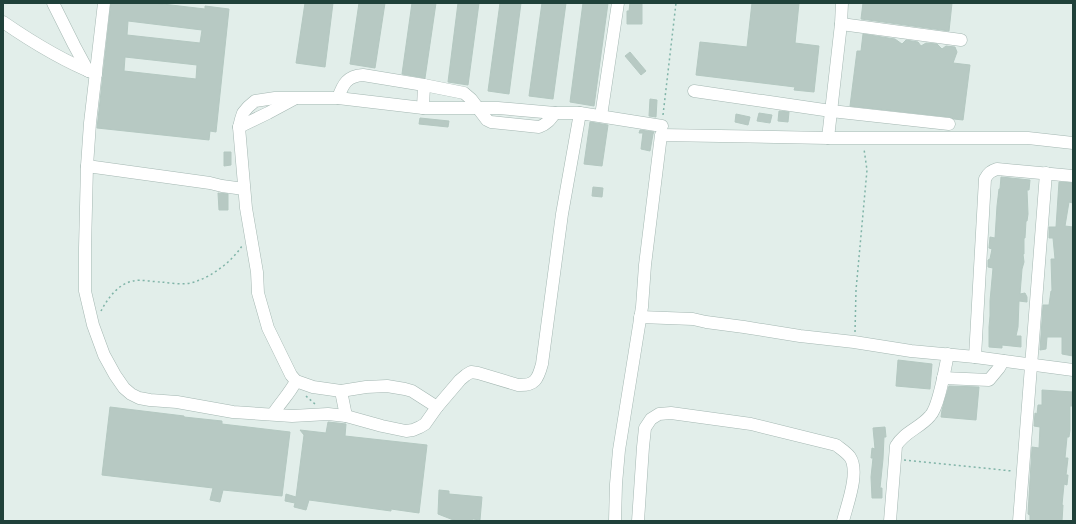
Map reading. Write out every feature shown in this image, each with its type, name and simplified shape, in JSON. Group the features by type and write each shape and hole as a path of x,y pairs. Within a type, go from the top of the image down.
{"street":[{"path":"53,3 74,45 92,72"},
{"path":"104,3 92,72 87,166 85,291 93,324 104,355 124,388 139,398 178,402 233,412 292,416 328,414 346,416 406,431 420,427 460,380 466,374 471,372 518,385 529,385 539,376 542,364 562,214 580,114"},
{"path":"601,116 618,3"},
{"path":"828,138 842,3"},
{"path":"3,22 55,54 92,72"},
{"path":"841,24 961,40"},
{"path":"338,98 342,88 349,79 363,75 464,93 471,98 487,120 491,122 539,128 550,121 555,113 601,116 662,126"},
{"path":"423,108 424,85"},
{"path":"694,91 831,111 949,124"},
{"path":"295,383 268,328 258,293 257,272 244,189 240,126 240,119 243,113 255,102 274,98 338,98 423,108 478,108"},
{"path":"615,521 619,450 640,317 661,135 828,138 1028,138 1073,143"},
{"path":"87,166 244,189"},
{"path":"975,355 985,179 987,174 991,170 997,169 1073,176"},
{"path":"1018,521 1046,173"},
{"path":"640,317 693,319 707,317 744,325 800,334 854,340 948,354 975,355 1003,361 1073,363"},
{"path":"911,348 1031,361 1073,370"},
{"path":"890,521 896,446 898,442 931,416 937,403 948,354"},
{"path":"943,378 990,380 1003,361"},
{"path":"295,383 341,391 366,387 393,387 412,391 437,407"},
{"path":"273,414 295,383"},
{"path":"341,391 346,416"},
{"path":"638,521 645,428 651,419 659,414 671,413 751,424 836,445 851,458 854,467 854,476 843,521"}],"path":[{"path":"662,126 676,3"},
{"path":"854,340 856,290 867,170 862,137"},
{"path":"93,324 105,303 114,292 124,284 134,280 182,284 196,282 215,272 229,261 237,253 250,232"},
{"path":"295,383 328,414"},
{"path":"894,459 1022,472"}],"building":[{"path":"111,3 154,3 205,9 205,6 229,9 216,132 210,131 209,140 97,128","holes":["128,21 202,30 200,43 127,35","125,57 197,65 196,79 124,71"]},
{"path":"305,3 333,3 325,67 296,63"},
{"path":"359,3 385,3 375,68 350,64"},
{"path":"412,3 436,3 425,78 402,74"},
{"path":"458,3 479,3 468,85 448,82"},
{"path":"500,3 521,3 509,94 488,91"},
{"path":"542,3 566,3 553,99 529,96"},
{"path":"583,3 608,3 594,106 570,102"},
{"path":"630,3 642,3 642,24 627,24 627,11 629,11"},
{"path":"752,3 799,3 795,43 819,46 814,92 794,90 795,87 696,75 700,42 747,47"},
{"path":"863,3 952,3 949,31 861,19"},
{"path":"863,34 895,39 902,44 906,40 918,42 921,46 926,43 937,44 942,49 946,46 955,47 957,52 953,63 970,65 963,120 950,117 850,106 857,51 861,51"},
{"path":"630,52 646,71 641,75 625,56"},
{"path":"650,99 657,100 656,117 649,116"},
{"path":"779,111 789,112 788,122 778,121"},
{"path":"759,113 772,115 770,123 757,121"},
{"path":"736,114 750,117 748,125 735,122"},
{"path":"420,118 449,121 448,127 419,124"},
{"path":"590,122 608,125 602,166 584,164"},
{"path":"640,130 654,132 650,151 641,149 643,133 639,133"},
{"path":"224,152 231,152 231,165 224,166"},
{"path":"1001,177 1030,180 1029,190 1027,190 1028,214 1024,238 1024,262 1020,294 1025,293 1027,302 1019,301 1018,327 1016,336 1021,336 1021,347 1002,345 1002,348 989,347 990,301 993,268 988,267 988,260 990,259 992,249 989,248 990,237 995,238"},
{"path":"1059,182 1073,183 1073,203 1069,202 1065,226 1073,227 1073,356 1062,354 1062,337 1047,337 1046,349 1040,350 1043,305 1049,305 1052,291 1051,259 1055,259 1053,238 1049,238 1049,227 1056,227"},
{"path":"593,187 603,188 602,197 592,196"},
{"path":"218,193 228,194 228,210 219,210"},
{"path":"898,360 932,364 930,389 896,386"},
{"path":"949,386 979,387 976,420 941,417"},
{"path":"1042,390 1073,392 1073,406 1070,406 1070,430 1069,437 1067,437 1065,458 1068,458 1066,475 1068,475 1067,485 1064,484 1062,521 1030,521 1030,515 1028,514 1032,447 1039,448 1040,427 1034,426 1035,413 1037,414 1038,405 1042,405"},
{"path":"110,407 222,421 222,424 290,432 282,496 223,490 220,502 210,500 213,488 102,475"},
{"path":"328,422 346,424 345,436 427,445 419,513 391,509 391,511 309,500 306,510 294,507 295,503 285,501 286,494 296,497 304,435 300,430 326,433"},
{"path":"885,427 886,437 884,437 880,488 882,488 882,498 872,498 871,477 873,458 871,458 872,448 875,449 873,428"},
{"path":"439,490 449,491 449,494 482,497 480,520 473,519 470,521 456,521 438,514"}]}
